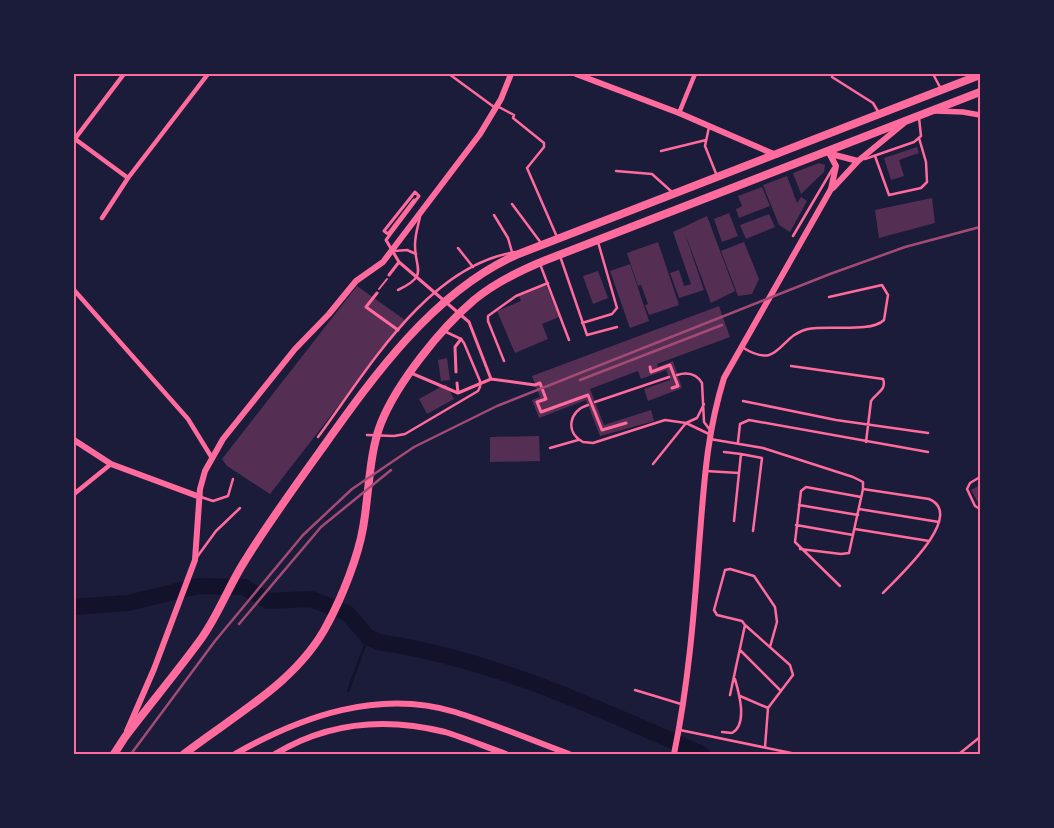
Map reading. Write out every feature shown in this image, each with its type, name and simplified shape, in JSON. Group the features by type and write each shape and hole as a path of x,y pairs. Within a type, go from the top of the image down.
{"highway":[{"path":"114,754 201,639 225,601 244,562 274,515 337,427 401,347 462,286 500,262 529,250 980,75"},
{"path":"184,754 291,674 311,652 328,623 360,543 381,424 410,373 444,332 476,299 495,286 559,254 598,241 830,152 980,92"}],"main road":[{"path":"125,737 154,670 194,560 200,497 205,471 212,458 230,428 294,349 323,320 356,281 378,267 388,255 480,134 496,107 511,74"},
{"path":"576,74 679,113 776,155"},
{"path":"826,197 858,160 886,136 909,120"},
{"path":"830,152 858,160"},
{"path":"674,754 679,733 696,587 709,434 724,378 834,180 836,164 830,152"},
{"path":"74,440 111,464 200,497"},
{"path":"235,754 256,742 313,717 342,709 393,703 414,704 454,712 569,754"},
{"path":"275,754 292,744 327,730 366,725 410,726 445,732 506,754"}],"street":[{"path":"124,74 74,139 128,178"},
{"path":"102,218 128,178 208,74"},
{"path":"679,113 695,74"},
{"path":"931,111 957,111 980,115"},
{"path":"414,200 388,234 384,231 415,192 419,196 386,240 399,262 469,322 491,379"},
{"path":"389,275 399,262"},
{"path":"74,290 188,419 212,458"},
{"path":"377,293 366,307 398,330"},
{"path":"456,372 455,347 461,339"},
{"path":"650,367 651,372 670,365 678,386 672,388"},
{"path":"410,373 458,393 491,379 535,385 540,383 546,399 537,402 541,412 588,394 602,430 626,423"},
{"path":"458,383 458,393"},
{"path":"74,494 111,464"}],"lane":[{"path":"449,74 496,107 514,115 513,118 544,143 544,147 527,168 557,239"},
{"path":"933,74 941,90"},
{"path":"832,77 873,103 880,115"},
{"path":"875,156 888,195 921,188 928,182 928,174 919,138 921,131 918,116"},
{"path":"709,126 705,146 718,178"},
{"path":"858,160 914,142 919,138"},
{"path":"661,151 706,140"},
{"path":"793,236 836,164"},
{"path":"616,172 652,174 674,194"},
{"path":"512,204 542,245"},
{"path":"398,290 409,285 417,276 419,264 416,254 415,237 422,208"},
{"path":"494,215 508,238 512,252"},
{"path":"582,324 612,314 617,308 598,241"},
{"path":"458,248 473,267"},
{"path":"388,255 401,249 412,251 416,254"},
{"path":"318,437 398,330 433,294 473,267 512,252 529,250"},
{"path":"559,254 587,335 590,336 617,327"},
{"path":"540,262 569,340"},
{"path":"504,361 488,321 488,316 516,296 548,283"},
{"path":"741,346 753,353 772,355 778,352 789,337 806,329 822,326 876,326 884,320 888,295 882,285 829,297"},
{"path":"367,435 394,436 405,434 478,391 480,381 461,339 444,332"},
{"path":"791,366 883,379 884,386 882,391 871,401 866,442"},
{"path":"677,374 688,372 699,378 703,387 704,422 709,434"},
{"path":"595,402 669,377"},
{"path":"743,401 868,425 928,432"},
{"path":"653,464 686,423 697,418 704,404"},
{"path":"578,440 573,433 571,420 577,409 588,405"},
{"path":"550,448 578,440 592,443 665,420 686,423 709,434 762,448 853,477 863,482 862,497 850,552 847,554 800,549"},
{"path":"738,442 740,424 749,420 928,452"},
{"path":"724,452 761,457 762,459 753,531"},
{"path":"734,522 741,454"},
{"path":"705,471 739,473"},
{"path":"980,477 970,483 967,489 976,506 980,509"},
{"path":"200,497 213,501 228,496 233,479"},
{"path":"840,586 800,549 795,542 802,489 806,487 862,497"},
{"path":"863,489 929,499 938,504 939,522 929,541 916,560 883,592"},
{"path":"799,505 858,515"},
{"path":"194,560 216,531 240,508"},
{"path":"859,509 939,522"},
{"path":"796,525 854,535"},
{"path":"855,529 929,541"},
{"path":"765,747 768,708 793,672 790,665 745,625 742,621 717,615 714,610 724,572 728,569 754,576 776,607 777,622 770,647"},
{"path":"730,695 745,625"},
{"path":"740,650 781,691"},
{"path":"722,732 732,733 737,730 742,708 734,677"},
{"path":"635,690 682,704"},
{"path":"740,696 768,708"},
{"path":"679,733 796,754"},
{"path":"959,754 980,737"}],"building":[{"path":"917,147 919,153 899,160 904,176 891,180 884,158"},
{"path":"819,163 825,165 824,172 801,194 793,173"},
{"path":"787,176 797,203 801,197 807,201 790,232 779,225 763,185"},
{"path":"762,187 770,206 739,218 736,209 742,206 738,196"},
{"path":"932,198 935,223 879,238 875,210"},
{"path":"729,213 738,236 722,242 714,219"},
{"path":"769,214 775,227 746,239 740,225"},
{"path":"707,216 735,291 711,303 684,231 704,290 679,298 670,273 679,270 684,286 691,284 673,232"},
{"path":"658,242 679,305 649,315 645,305 648,304 641,285 638,286 627,253"},
{"path":"744,242 759,279 752,294 738,296 721,251"},
{"path":"630,264 649,321 630,328 610,271"},
{"path":"598,271 608,298 593,304 583,276"},
{"path":"546,285 559,317 542,324 548,339 515,353 497,311 521,301 519,296"},
{"path":"357,286 405,320 270,494 227,466 222,459"},
{"path":"719,306 730,337 657,364 658,367 673,361 682,388 648,401 644,389 670,380 666,370 641,379 638,371 590,389 604,425 651,410 654,421 600,436 586,400 539,418 532,400 540,397 532,376"},
{"path":"447,358 450,380 441,381 438,360"},
{"path":"446,384 454,399 427,414 419,399"},
{"path":"539,436 540,461 490,462 490,437"},
{"path":"980,485 980,506 971,490"}],"waterway":[{"path":"74,607 128,603 198,586 244,587 268,601 311,599 347,613 368,637 379,642 464,660 504,673 584,703 702,754"},
{"path":"348,691 368,637"}],"railway":[{"path":"131,754 215,641 303,535 352,489 414,447 497,406 830,274 905,247 980,227"},
{"path":"580,380 722,325"},
{"path":"239,624 321,527 391,470"}]}
